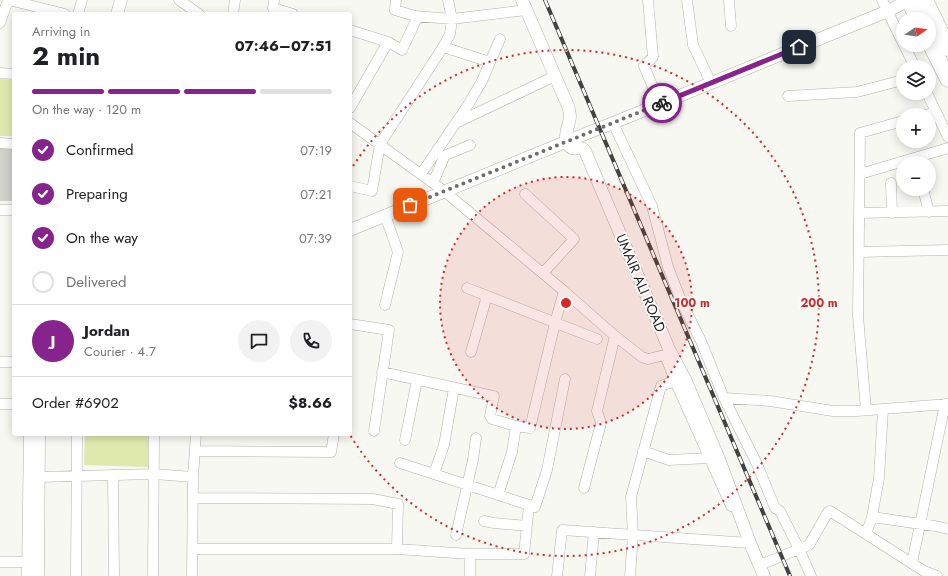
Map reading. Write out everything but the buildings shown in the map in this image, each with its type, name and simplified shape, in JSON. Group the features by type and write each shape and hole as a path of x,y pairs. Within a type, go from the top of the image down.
{"highway":[{"path":"909,0 915,12"},
{"path":"925,0 948,48"},
{"path":"934,52 948,79"}],"street":[{"path":"0,23 9,0 58,12"},
{"path":"79,12 82,0"},
{"path":"118,12 121,0"},
{"path":"179,0 196,12"},
{"path":"233,12 236,0"},
{"path":"274,0 273,8 286,12"},
{"path":"396,0 394,10 418,16 452,19 524,5 570,111 566,134 568,141"},
{"path":"352,186 372,191 380,144 443,48 450,34 452,19 448,0"},
{"path":"648,0 653,57 644,66 660,104"},
{"path":"687,0 693,45 711,83"},
{"path":"729,0 731,26"},
{"path":"352,229 711,83 885,6 909,0"},
{"path":"885,6 896,28"},
{"path":"352,31 388,42 402,50 418,16"},
{"path":"421,174 468,105 482,81 500,39"},
{"path":"352,105 388,42"},
{"path":"443,48 490,62"},
{"path":"0,73 12,74"},
{"path":"456,123 556,76"},
{"path":"788,96 857,92 896,82"},
{"path":"936,112 948,137"},
{"path":"613,123 652,206 668,267 682,303 701,342 724,398 757,464 775,508 780,511 799,549 810,576"},
{"path":"866,410 858,316 860,133 896,123"},
{"path":"352,125 444,191 543,273 615,336 642,357 648,360 667,352 675,381 738,522 750,543"},
{"name":"UMAIR ALI ROAD","path":"568,141 569,146 572,148 583,148 585,151 667,352 684,379 719,459 762,571"},
{"path":"0,143 12,144"},
{"path":"433,183 444,157 470,145"},
{"path":"860,174 948,148"},
{"path":"891,183 892,213"},
{"path":"525,194 574,239 543,273"},
{"path":"925,196 929,212"},
{"path":"0,210 12,210"},
{"path":"859,214 948,211"},
{"path":"385,215 398,252 385,304"},
{"path":"859,252 948,250"},
{"path":"467,288 597,339"},
{"path":"382,372 494,396 490,417 492,419 516,426 530,428 564,291"},
{"path":"471,352 487,296"},
{"path":"352,324 389,330 374,431"},
{"path":"584,488 601,423 597,411 615,336"},
{"path":"0,362 12,362"},
{"path":"400,463 535,507 547,470 565,379"},
{"path":"405,440 417,380"},
{"path":"630,576 633,535 631,497 661,386 675,381"},
{"path":"434,474 444,445 454,388"},
{"path":"724,398 770,401 833,411 946,404 912,563"},
{"path":"0,404 12,404"},
{"path":"866,534 872,517 879,478 883,409"},
{"path":"498,495 512,452 516,426"},
{"path":"28,576 30,436"},
{"path":"38,576 39,436"},
{"path":"76,576 77,436"},
{"path":"153,576 154,436"},
{"path":"192,576 193,477 196,436"},
{"path":"195,451 331,452 334,436"},
{"path":"456,535 473,460 476,438"},
{"path":"643,452 669,460 709,458"},
{"path":"38,477 154,474 193,477"},
{"path":"114,475 114,576"},
{"path":"193,498 373,499 398,504 397,548"},
{"path":"192,549 397,548 470,554 524,554 529,505"},
{"path":"762,571 799,549 809,545 830,511 924,571 937,576"},
{"path":"872,517 948,529"},
{"path":"484,521 527,526"},
{"path":"557,576 562,530 750,543"},
{"path":"590,576 594,532"},
{"path":"470,554 470,576"},
{"path":"0,562 29,562"}],"green space":[{"path":"0,79 12,80 12,136 0,136"},
{"path":"85,436 148,436 148,467 84,465"}],"railway":[{"path":"545,0 790,576"}],"way so far":[{"path":"410,205 662,103"}],"route":[{"path":"662,103 799,47"}]}
